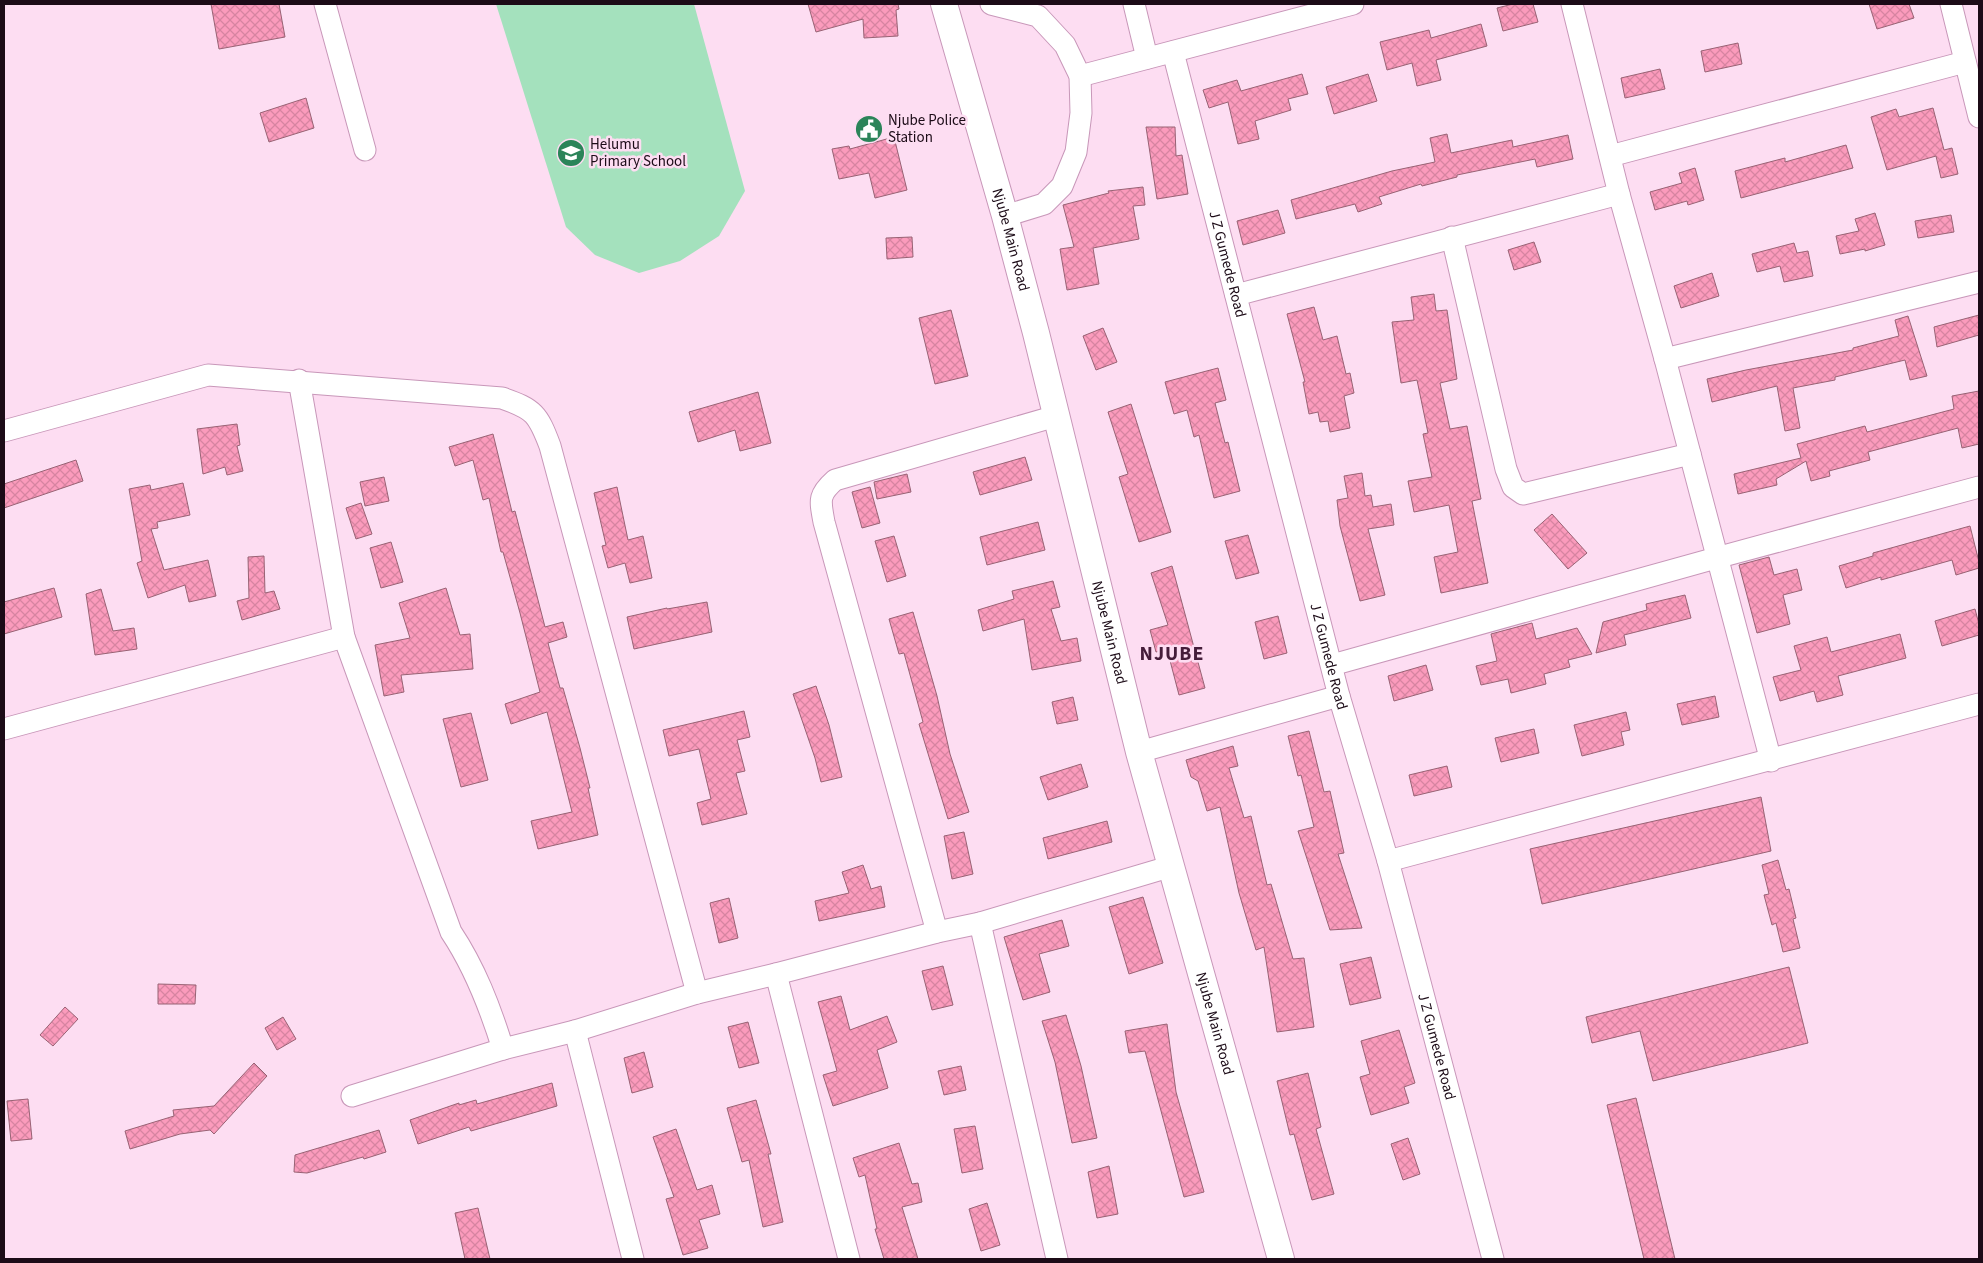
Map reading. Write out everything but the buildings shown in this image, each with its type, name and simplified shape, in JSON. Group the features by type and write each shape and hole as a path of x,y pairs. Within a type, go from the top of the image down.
{"street":[{"path":"325,4 365,150"},
{"name":"Njube Main Road","path":"945,4 1005,216 1139,752 1281,1259"},
{"path":"991,4 1038,16 1065,45 1080,76 1081,113 1076,152 1062,186 1044,204 1005,216"},
{"path":"1134,4 1148,58"},
{"path":"1080,76 1353,4"},
{"path":"1572,4 1619,194 1665,359 1771,761"},
{"path":"1951,4 1979,117"},
{"name":"J Z Gumede Road","path":"1172,52 1339,696 1388,861 1493,1259"},
{"path":"1610,156 1964,62"},
{"path":"1236,295 1452,236 1619,194"},
{"path":"1452,236 1506,469 1513,487 1524,494 1690,454"},
{"path":"1665,359 1979,282"},
{"path":"4,431 208,374 502,398 520,404 536,415 550,446 697,993"},
{"path":"299,380 344,637 451,932 466,954 476,974 503,1049"},
{"path":"937,932 820,502 823,491 834,480 1056,416"},
{"path":"1332,666 1716,558 1979,487"},
{"path":"4,729 344,637"},
{"path":"1139,752 1339,696"},
{"path":"1388,861 1771,761 1979,704"},
{"path":"352,1096 503,1049 575,1030 697,993 937,932 980,923 1172,866"},
{"path":"980,923 1057,1259"},
{"path":"776,974 848,1259"},
{"path":"575,1030 633,1259"}],"green space":[{"path":"496,4 694,4 745,191 719,236 680,261 639,273 595,255 566,227"}],"place":[{"name":"Njube Police Station","path":"869,129"},
{"name":"Helumu Primary School","path":"571,153"}],"district":[{"name":"NJUBE","path":"1172,654"}]}
